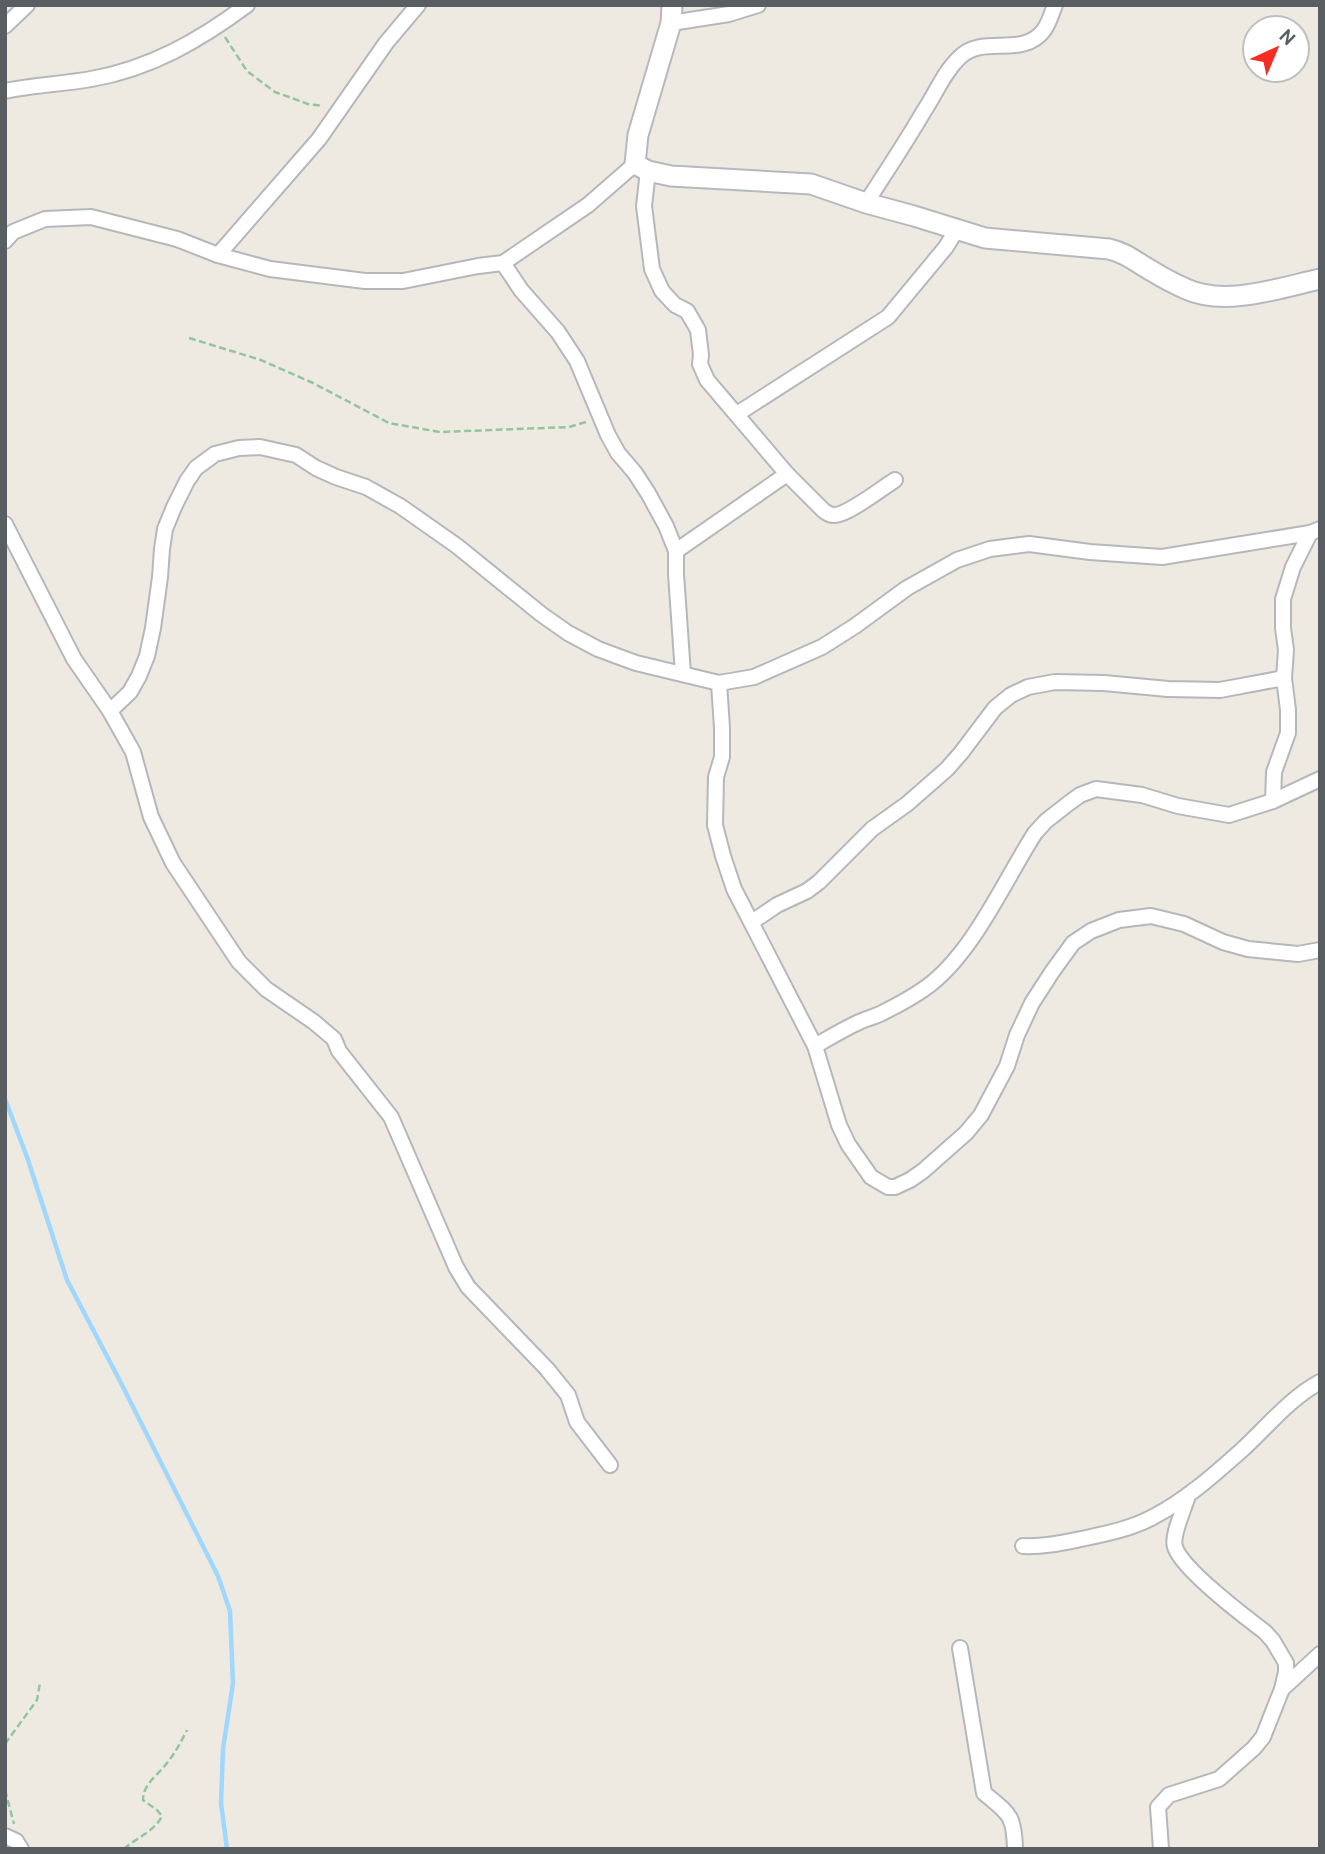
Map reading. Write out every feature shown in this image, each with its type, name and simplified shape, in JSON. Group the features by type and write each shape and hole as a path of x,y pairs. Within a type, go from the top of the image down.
{"main road":[{"path":"672,14 638,135 642,167 671,176 811,184 985,238 1109,249 1121,252 1188,290 1205,296 1249,294 1320,279"}],"street":[{"path":"5,26 27,5"},
{"path":"5,91 93,79 144,66 194,41 247,5"},
{"path":"218,255 319,139 386,43 418,5"},
{"path":"672,14 729,14 758,5"},
{"path":"866,203 947,72 961,56 971,49 983,46 1002,47 1027,43 1044,31 1055,5"},
{"path":"5,241 13,232 45,219 91,217 177,239 218,255 270,269 365,281 403,281 503,263 642,167"},
{"path":"642,167 652,269 662,291 675,305 687,312 698,330 701,355 699,364 707,380 787,474 831,515 853,507 895,480"},
{"path":"737,414 888,317 946,247 957,229"},
{"path":"503,263 521,290 558,332 577,361 618,453 635,473 666,526 676,551 683,674"},
{"path":"110,711 130,692 147,656 165,529 174,507 196,468 215,454 239,448 260,447 296,455 316,468 366,488 400,506 457,546 568,633 598,649 636,663 719,683 754,677 822,647 907,588 957,560 990,549 1029,544 1162,557 1315,531"},
{"path":"676,551 787,474"},
{"path":"5,524 74,659 110,711 133,752 151,817 173,863 239,962 266,989 334,1039 339,1051 391,1117 456,1267 468,1287 561,1386 568,1395 577,1422 610,1465"},
{"path":"1273,801 1274,772 1287,733 1283,599 1293,567 1315,531"},
{"path":"752,922 818,882 872,829 907,804 947,769 995,708 1011,695 1028,687 1055,682 1220,690 1284,678"},
{"path":"719,683 722,757 715,786 715,825 734,889 815,1046 839,1125 848,1144 871,1177 888,1186 895,1187 923,1171 966,1133 981,1115 1007,1066 1017,1035 1032,1003 1073,943 1091,931 1119,920 1151,916 1184,924 1223,942 1248,949 1298,954 1320,950"},
{"path":"815,1046 925,988 939,975 965,948 1035,833 1046,821 1080,796 1096,789 1112,790 1214,814 1229,815 1273,801 1320,779"},
{"path":"1023,1546 1042,1546 1107,1534 1151,1518 1188,1495 1242,1450 1279,1414 1320,1382"},
{"path":"1161,1849 1158,1807 1169,1795 1219,1779 1254,1748 1263,1737 1286,1672 1286,1663 1265,1632 1200,1577 1182,1559 1174,1546 1174,1535 1188,1495"},
{"path":"960,1648 984,1793 1007,1813 1015,1827 1015,1849"},
{"path":"1282,1689 1320,1654"}],"path":[{"path":"220,24 247,71 275,92 316,106 346,100"},
{"path":"189,338 261,360 313,383 389,423 440,432 569,428 601,416"},
{"path":"5,1744 37,1700 40,1683"},
{"path":"124,1849 161,1820 162,1816 143,1800 143,1795 148,1783 166,1765 187,1730"},
{"path":"5,1790 15,1826 14,1842"}],"waterway":[{"path":"5,1099 67,1280 218,1576 230,1611 233,1683 223,1749 221,1803 227,1849"}]}
